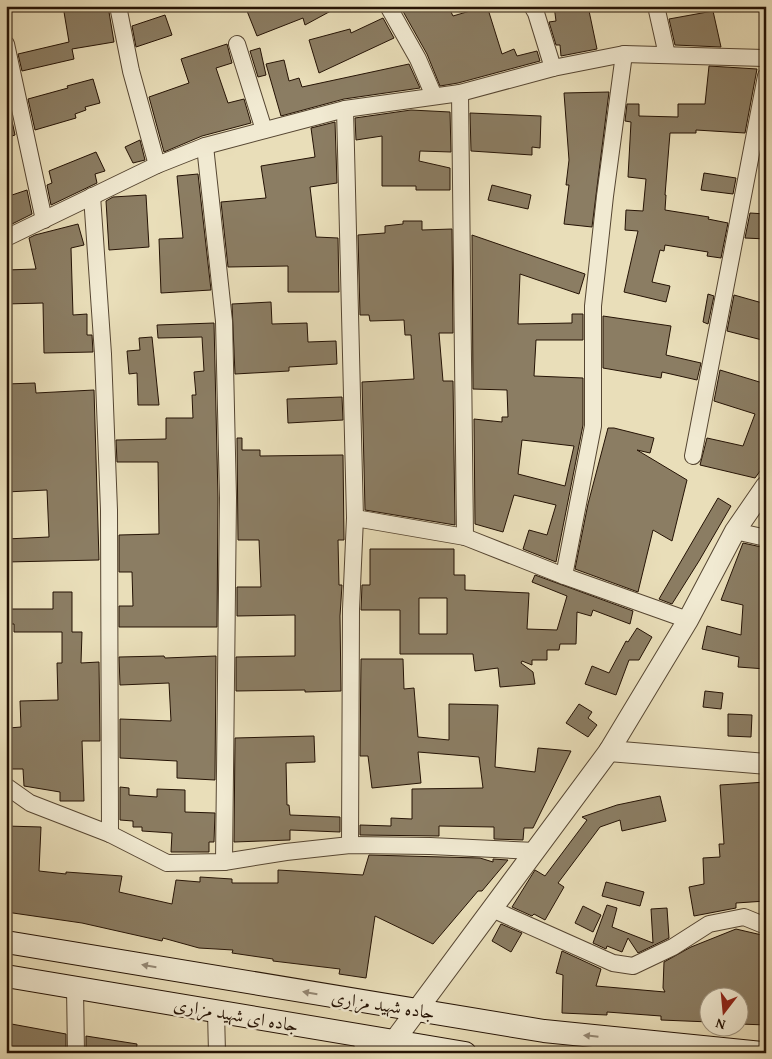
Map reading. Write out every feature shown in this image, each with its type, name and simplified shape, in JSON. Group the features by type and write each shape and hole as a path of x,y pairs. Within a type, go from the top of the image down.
{"main road":[{"name":"جاده شهید مزاری","path":"6,942 544,1031 762,1053"},
{"name":"جاده ای شهید مزاری","path":"6,976 216,1012 363,1045 394,1041 465,1053"}],"street":[{"path":"118,6 131,71 156,165"},
{"path":"388,6 418,59 434,96"},
{"path":"532,6 536,13 553,68"},
{"path":"656,6 667,55"},
{"path":"6,44 44,220"},
{"path":"237,44 264,130"},
{"path":"564,576 593,426 593,306 605,196 624,54"},
{"path":"6,238 156,165 205,146 345,109 460,93 553,68 624,54 766,58"},
{"path":"693,456 766,76"},
{"path":"460,93 465,537"},
{"path":"345,109 355,518 351,609 350,845"},
{"path":"205,146 224,321 228,498 224,862"},
{"path":"92,196 103,354 110,510 110,834"},
{"path":"394,1041 609,751 688,620 735,531 766,486"},
{"path":"355,518 465,537 564,576 688,620"},
{"path":"735,531 766,538"},
{"path":"609,751 766,764"},
{"path":"6,786 30,803 110,834 167,863 224,862 286,852 350,845 535,850"},
{"path":"492,909 613,963 633,966 673,947 709,924 744,917 766,926"},
{"path":"74,988 76,1053"},
{"path":"216,1012 217,1053"}],"building":[{"path":"63,6 108,6 114,42 72,49 74,59 22,71 18,54 69,42"},
{"path":"245,6 340,6 305,25 303,18 257,36"},
{"path":"400,6 448,6 453,16 487,6 502,54 514,49 517,56 537,51 540,61 440,86 427,54"},
{"path":"554,6 588,6 597,49 561,56 560,45 556,45 549,22 556,21"},
{"path":"713,11 721,47 675,45 669,19"},
{"path":"165,15 172,35 136,47 132,26"},
{"path":"383,18 394,38 319,73 309,40 350,29 351,33"},
{"path":"227,44 232,63 216,68 228,103 244,99 251,123 202,136 164,152 149,97 189,83 181,59"},
{"path":"260,48 266,75 258,77 250,51"},
{"path":"284,60 289,81 299,78 302,87 409,64 420,88 344,99 281,116 266,64"},
{"path":"709,66 757,69 745,133 696,130 696,133 670,133 665,210 709,217 708,219 728,223 721,258 707,256 708,252 665,245 664,251 660,250 652,282 670,286 666,302 624,292 638,231 625,230 626,210 643,211 646,179 628,177 631,122 625,121 627,104 639,104 639,116 678,117 678,104 705,104"},
{"path":"93,79 100,103 85,107 86,110 75,114 76,118 35,130 28,99"},
{"path":"609,92 592,227 564,224 569,185 566,185 569,160 564,93"},
{"path":"9,107 15,135 6,138 6,108"},
{"path":"411,110 450,112 451,152 420,151 419,161 450,168 450,190 416,190 416,186 382,186 382,136 356,140 355,118"},
{"path":"470,113 541,116 540,148 532,147 532,155 471,151"},
{"path":"335,122 337,183 310,187 316,237 338,238 339,292 288,292 288,266 228,267 221,202 266,198 261,166 315,157 311,128"},
{"path":"140,140 145,160 133,163 125,147"},
{"path":"96,152 105,171 95,174 97,183 51,205 47,185 52,183 49,171"},
{"path":"704,173 736,178 733,194 701,190"},
{"path":"198,174 211,290 161,293 159,239 183,238 177,176"},
{"path":"492,185 531,195 528,209 488,200"},
{"path":"27,190 32,214 6,227 6,197"},
{"path":"146,195 149,247 109,250 106,201 113,197"},
{"path":"750,213 766,214 766,239 745,238"},
{"path":"403,221 422,221 422,230 452,229 453,333 439,333 443,381 453,381 455,525 365,510 362,382 414,379 411,335 405,335 404,320 370,321 369,315 360,315 358,235 385,233 385,226 403,224"},
{"path":"78,224 84,245 71,248 73,315 87,314 87,335 92,335 93,352 44,353 43,303 6,304 6,270 36,269 29,238"},
{"path":"472,235 585,274 579,294 520,274 518,324 572,323 572,314 583,314 583,340 536,340 534,376 583,378 583,425 556,562 523,549 529,530 547,535 556,505 514,495 503,532 475,524 474,419 502,422 502,417 508,417 507,390 473,389","holes":["522,440 574,446 565,486 518,474"]},
{"path":"708,294 714,296 708,324 703,322"},
{"path":"734,295 766,304 766,341 727,331"},
{"path":"271,302 272,324 307,323 308,342 336,341 337,364 289,367 289,371 235,374 232,304"},
{"path":"603,316 671,326 666,355 701,363 697,380 662,372 661,378 603,368"},
{"path":"214,323 218,498 217,627 119,627 119,606 133,606 132,572 119,572 119,535 159,534 158,462 117,462 116,440 166,439 166,418 193,418 192,395 196,395 194,372 204,371 202,337 158,338 157,325"},
{"path":"152,337 159,405 138,405 137,373 129,374 127,351 140,350 139,338"},
{"path":"720,370 766,384 766,463 755,478 700,465 707,438 743,446 755,414 714,401"},
{"path":"35,383 36,393 94,390 99,560 6,562 6,539 49,537 47,490 6,492 6,384"},
{"path":"342,397 343,420 288,423 287,399"},
{"path":"608,428 654,438 650,453 637,450 687,480 672,541 653,530 638,592 575,569 588,504"},
{"path":"237,438 242,438 242,450 260,450 260,456 343,455 344,540 338,540 339,585 342,585 340,616 341,691 236,691 236,657 295,656 295,615 237,616 237,587 261,587 259,540 238,540"},
{"path":"718,498 731,506 699,561 672,604 659,599"},
{"path":"743,543 766,548 766,669 738,667 739,657 702,649 707,626 741,635 743,605 721,600"},
{"path":"370,549 454,549 454,575 465,575 465,590 529,593 527,629 557,630 567,596 532,582 535,575 633,611 630,624 593,610 591,616 577,612 576,644 560,644 559,650 547,650 547,660 532,660 532,665 522,661 521,663 533,672 535,684 500,687 498,668 475,671 473,654 400,654 400,610 361,610 362,585 370,585","holes":["419,598 447,598 447,634 419,634"]},
{"path":"53,592 72,592 72,632 82,632 81,663 99,662 100,741 82,741 84,801 60,801 60,792 24,786 23,769 11,769 9,728 21,727 20,701 58,700 57,663 62,663 62,632 14,632 14,624 6,624 6,609 53,609"},
{"path":"637,628 652,637 639,660 629,660 616,695 585,684 592,666 609,673 626,641 628,642"},
{"path":"164,656 165,658 216,656 215,780 177,778 177,761 120,758 120,719 171,721 169,683 120,685 119,657"},
{"path":"361,659 403,659 404,689 414,688 418,737 449,740 449,704 498,705 495,767 535,772 538,748 571,751 533,828 524,828 523,840 494,839 494,827 439,826 439,836 360,835 360,825 391,826 391,818 412,819 412,789 483,788 479,757 418,752 421,783 372,788 368,756 360,756"},
{"path":"705,691 723,693 721,709 703,707"},
{"path":"579,704 592,712 588,718 597,725 588,737 566,723"},
{"path":"728,714 752,715 751,737 728,736"},
{"path":"314,736 315,762 286,763 287,805 289,805 290,815 340,817 340,832 290,830 290,840 234,842 235,738"},
{"path":"766,782 766,901 736,903 736,908 694,916 689,887 704,884 703,858 720,857 719,844 724,844 720,785"},
{"path":"120,787 129,788 129,795 157,797 157,789 185,790 185,812 215,813 214,842 209,842 209,852 171,852 172,833 142,831 142,827 133,827 133,821 120,820"},
{"path":"660,796 666,821 622,831 620,820 600,827 558,883 564,887 545,920 534,914 532,916 512,907 535,870 545,876 587,820 582,817 617,805"},
{"path":"6,826 41,827 39,871 122,876 119,892 172,904 176,880 200,882 200,877 232,879 232,883 278,883 278,870 363,875 369,855 480,858 493,862 493,859 508,860 482,891 478,891 433,944 375,916 366,978 339,974 340,969 273,961 273,959 232,953 233,950 199,948 163,938 162,941 82,923 6,912"},
{"path":"606,882 644,892 640,906 602,896"},
{"path":"607,905 617,908 612,927 653,943 651,909 667,908 669,938 638,953 628,938 622,952 607,946 606,949 593,943"},
{"path":"583,906 601,915 593,932 575,923"},
{"path":"501,924 522,933 511,952 492,941"},
{"path":"736,929 766,936 766,1025 750,1024 750,986 700,986 700,1022 661,1020 661,1016 607,1012 607,1015 562,1013 563,975 556,973 562,951 601,969 596,986 665,992 663,988 664,962 691,947"},
{"path":"6,1023 66,1034 66,1053 13,1053 6,1051"},
{"path":"86,1036 137,1044 136,1053 86,1053"}]}
